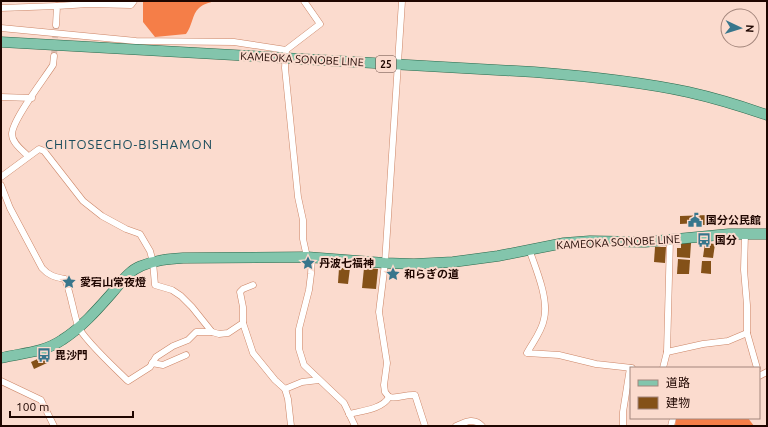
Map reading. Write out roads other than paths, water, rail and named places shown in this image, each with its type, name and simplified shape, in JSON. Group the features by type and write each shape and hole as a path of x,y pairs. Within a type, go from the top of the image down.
{"main road":[{"name":"KAMEOKA SONOBE LINE","path":"1,42 286,54 398,64 594,77 687,92 767,114"},
{"name":"KAMEOKA SONOBE LINE","path":"1,358 34,352 60,341 78,328 129,273 140,266 153,262 183,258 309,257 414,264 453,262 498,256 564,243 590,241 645,242 745,234 767,234"}],"street":[{"path":"1,8 88,4 131,5 134,1"},
{"path":"304,1 320,24 286,54 285,68 298,196 303,220 303,239 309,257 312,274 299,329 299,349 304,365 344,403 355,426"},
{"path":"402,1 385,263 379,312 387,363 384,385 385,392 392,398 407,394 415,394 425,426"},
{"path":"56,25 57,6"},
{"path":"1,28 136,41 234,42 286,54"},
{"path":"28,156 14,142 12,134 15,123 53,65 54,56"},
{"path":"1,97 32,98"},
{"path":"1,177 39,149 44,151 83,201 102,216 126,229 140,234 150,251 153,262 155,285 172,290 181,296 212,332"},
{"path":"1,185 10,208 42,268 47,274 65,279 69,288 78,328 92,345 128,381 150,367 156,357 173,346 188,340 196,332 212,332 219,334 228,333 244,323"},
{"path":"745,234 744,270 747,305 747,333 757,367"},
{"path":"663,367 667,352 670,239"},
{"path":"529,249 543,292 545,308 541,329 527,353 559,355 596,364 630,368"},
{"path":"253,285 243,288 240,292 244,323 254,353 275,380 285,389 288,399 291,426"},
{"path":"667,352 703,344 728,341 747,333"},
{"path":"152,363 163,366 186,355"},
{"path":"623,426 623,412 630,374"},
{"path":"285,389 302,382 319,380"},
{"path":"1,381 40,400 54,426"},
{"path":"349,414 369,410 386,401 389,397"},
{"path":"456,426 469,421 474,421 482,426"}],"tunnel":[{"path":"54,56 56,25"}],"place":[{"name":"国分公民館","path":"695,220"},
{"name":"国分","path":"704,240"},
{"name":"丹波七福神","path":"308,263"},
{"name":"和らぎの道","path":"393,274"},
{"name":"愛宕山常夜燈","path":"69,282"},
{"name":"毘沙門","path":"44,355"}],"district":[{"name":"CHITOSECHO-BISHAMON","path":"129,144"}]}
